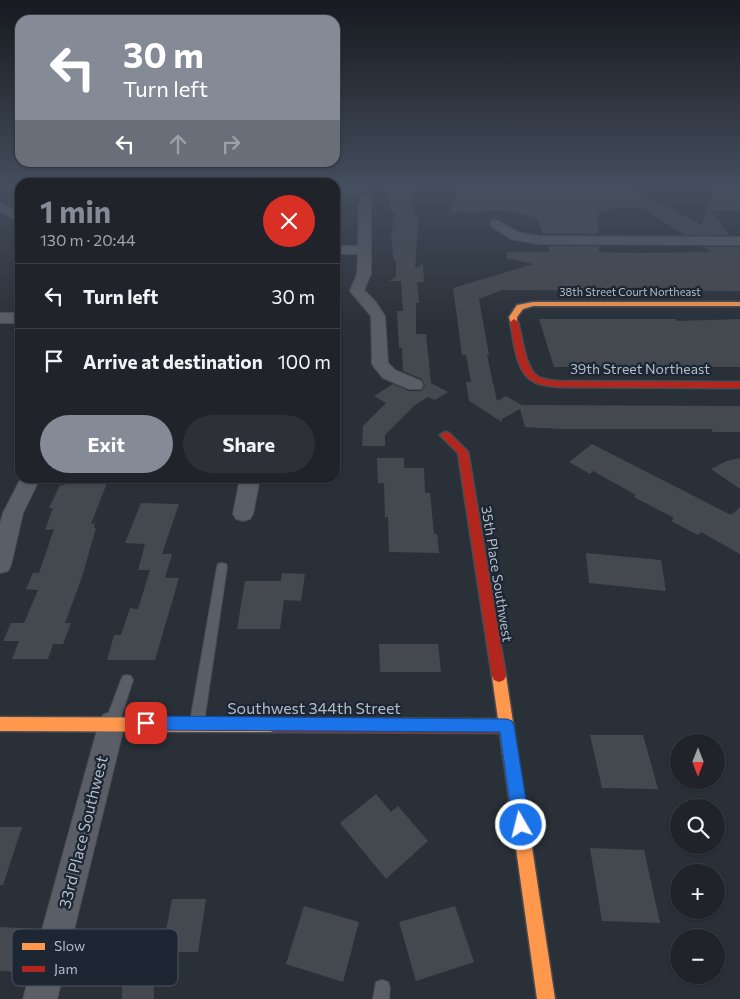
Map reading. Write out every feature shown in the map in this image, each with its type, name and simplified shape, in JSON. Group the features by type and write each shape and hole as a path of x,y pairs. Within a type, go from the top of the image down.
{"street":[{"path":"365,234 364,274 357,291 370,304 378,316 380,364 389,374 415,385"},
{"path":"512,234 526,239 740,240"},
{"path":"636,234 640,240"},
{"path":"340,250 365,250"},
{"name":"38th Street Court Northeast","path":"539,382 530,376 526,369 514,323 514,313 520,308 533,304 740,304"},
{"path":"0,318 15,318"},
{"name":"39th Street Northeast","path":"539,382 557,384 740,385"},
{"name":"35th Place Southwest","path":"445,435 463,452 507,726 546,999"},
{"path":"0,565 13,513 28,483"},
{"path":"243,514 249,483"},
{"name":"33rd Place Southwest","path":"58,929 112,723"},
{"name":"Southwest 344th Street","path":"0,724 197,723 507,726"},
{"name":"33rd Place Southwest","path":"40,999 43,986"}],"lane":[{"path":"197,723 222,567"},
{"path":"112,723 127,680"}],"building":[{"path":"392,234 418,234 415,268 423,264 424,282 417,282 419,303 416,303 416,334 426,334 431,383 448,392 435,400 428,397 415,405 385,435 385,446 362,446 363,426 386,403 374,396 393,384 409,391 421,391 425,386 422,379 403,371 402,348 399,348 397,311 403,311 401,281 389,281 396,277 396,261 394,261"},
{"path":"543,234 598,234 598,234"},
{"path":"682,234 729,235 684,235"},
{"path":"548,246 599,246 599,252 637,253 712,252 703,247 738,247 740,250 740,291 502,290 479,299 489,355 487,355 497,401 506,396 522,405 740,406 740,432 713,432 711,429 560,429 525,427 520,409 502,419 502,422 469,401 466,382 471,382 466,355 462,355 453,288 533,264 506,258 507,252 550,252"},
{"path":"539,319 676,319 677,321 740,319 740,367 554,367"},
{"path":"592,444 731,515 740,507 740,554 701,532 698,535 671,521 674,518 634,497 636,495 593,471 590,474 569,462"},
{"path":"377,458 404,458 404,468 424,468 425,493 430,493 434,534 437,534 439,553 389,552 388,517 385,517 384,483 378,483"},
{"path":"740,458 740,489 711,469 726,461"},
{"path":"65,483 107,483 91,524 95,523 94,528 96,528 82,577 65,623 71,623 63,644 53,644 48,659 12,659 19,641 3,641 11,623 24,623 38,590 26,589 33,573 39,573 54,529 45,530 53,508 49,508 60,485"},
{"path":"141,503 179,504 162,554 172,554 165,578 179,578 155,660 107,660 114,635 121,635 130,608 138,609 150,570 138,570 145,544 125,543"},
{"path":"586,553 661,560 666,591 589,583"},
{"path":"282,573 305,574 301,601 284,600 280,629 237,629 245,581 281,581"},
{"path":"379,644 438,644 441,672 380,672"},
{"path":"590,735 643,735 658,789 602,788"},
{"path":"376,794 391,812 398,806 428,841 386,879 340,823"},
{"path":"0,827 22,827 3,885 0,885"},
{"path":"590,848 644,850 660,923 602,921"},
{"path":"172,899 206,899 198,952 178,952 178,929 166,929"},
{"path":"304,906 359,922 343,982 286,964"},
{"path":"455,906 474,962 416,981 399,922"},
{"path":"0,927 40,929 12,929 12,971 0,971"},
{"path":"122,986 154,986 154,999 122,999"}],"traffic: slow":[{"path":"514,322 513,317 520,307 533,304 740,304"},
{"path":"499,676 546,999"},
{"path":"0,724 273,725"}],"traffic: jam":[{"path":"514,322 526,368 534,378 542,381 557,384 740,385"},
{"path":"445,435 463,452 499,676"},
{"path":"273,725 507,726"}],"route":[{"path":"146,723 507,726 521,825"}]}
